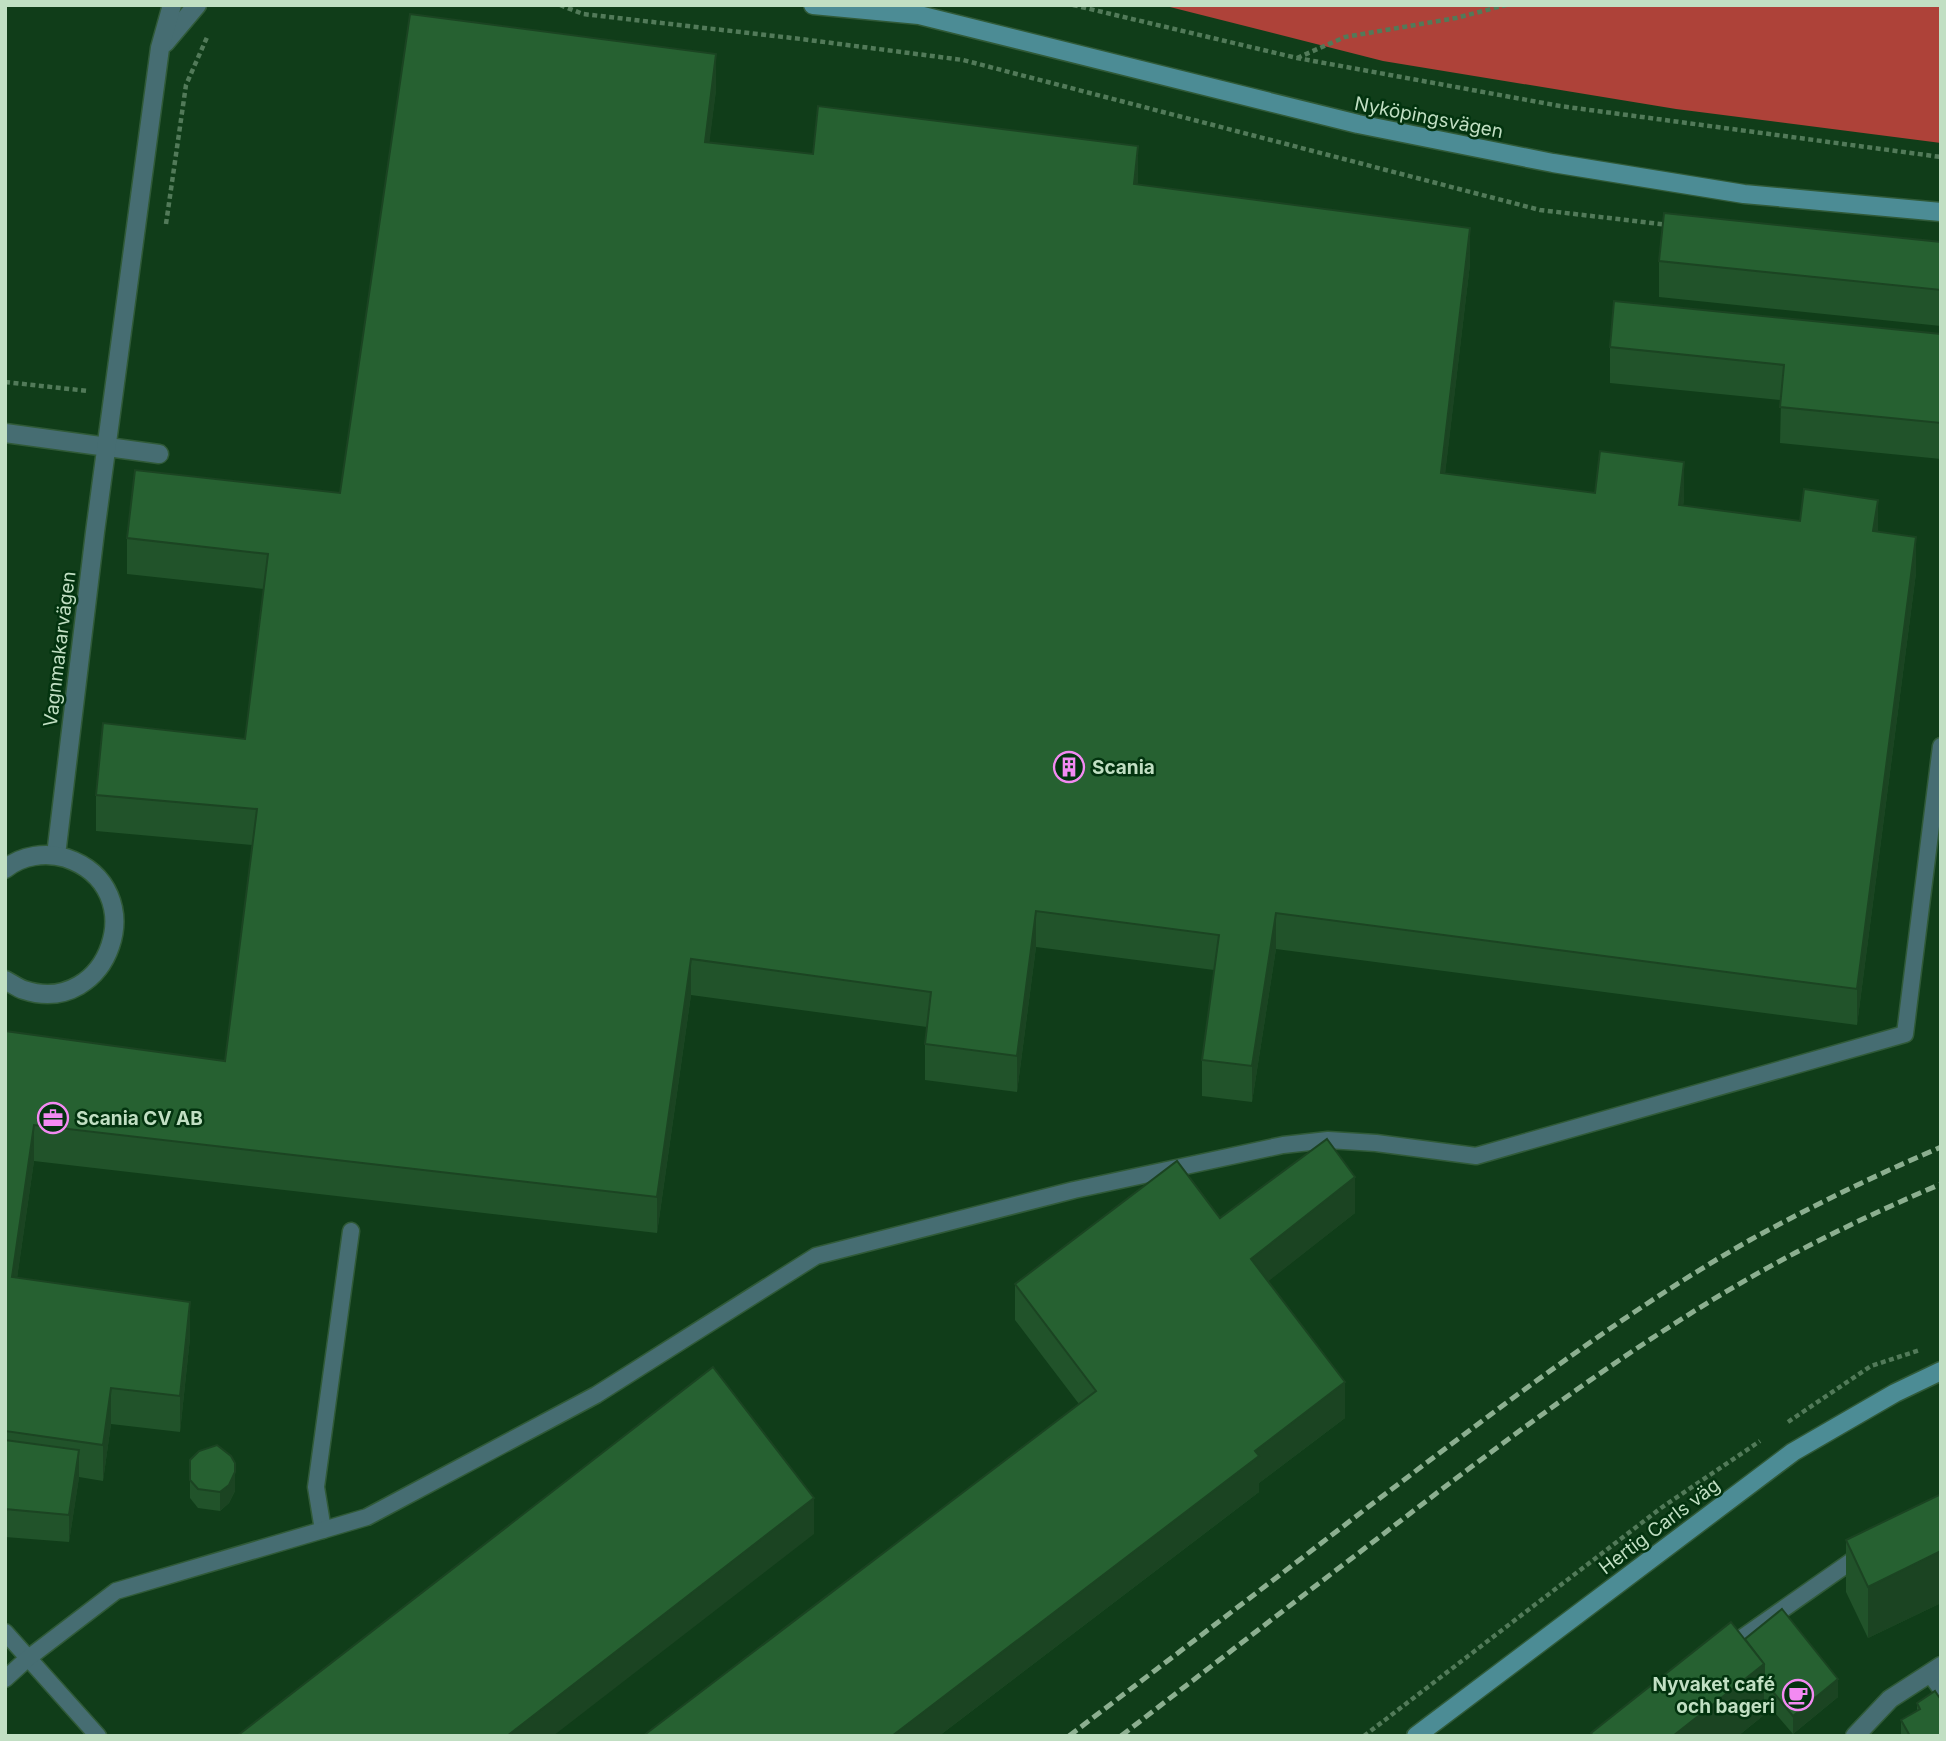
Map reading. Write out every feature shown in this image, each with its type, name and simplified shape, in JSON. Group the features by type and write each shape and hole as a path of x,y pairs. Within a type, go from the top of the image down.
{"main road":[{"name":"Nyköpingsvägen","path":"813,5 919,15 1358,124 1553,163 1744,194 1941,212"},
{"name":"Nyköpingsvägen","path":"899,5 919,15"},
{"name":"Hertig Carls väg","path":"1416,1736 1793,1452 1895,1393 1941,1371"}],"street":[{"name":"Vagnmakarvägen","path":"56,855 160,48 172,5"},
{"path":"160,48 197,5"},
{"path":"5,433 159,454"},
{"path":"5,869 12,863 33,856 56,855 78,862 96,876 109,895 115,917 114,940 105,961 89,978 69,989 47,993 24,990 5,980"},
{"path":"1855,1736 1891,1699 1935,1670"}],"lane":[{"path":"5,1679 116,1591 367,1517 596,1395 816,1256 1074,1190 1283,1144 1328,1140 1376,1143 1476,1156 1905,1034 1941,746"},
{"path":"323,1530 316,1487 351,1231"},
{"path":"1711,1660 1880,1541"},
{"path":"5,1632 98,1736"},
{"path":"1935,1670 1941,1689"}],"path":[{"path":"560,5 583,14 963,60 1540,210 1676,226"},
{"path":"1073,5 1297,58 1560,106 1941,157"},
{"path":"1297,58 1345,37 1456,18 1506,5"},
{"path":"164,235 186,85 212,27"},
{"path":"5,382 114,394"},
{"path":"1782,1426 1871,1366 1929,1347"},
{"path":"1364,1736 1661,1508 1760,1441"}],"shaded area":[{"path":"1162,5 1941,5 1941,143 1676,109 1383,61"}],"building":[{"name":"Scania","path":"410,14 716,54 705,142 813,154 818,106 1138,146 1134,184 1470,228 1441,473 1595,493 1600,451 1684,462 1679,505 1800,521 1804,489 1878,500 1873,531 1916,537 1857,989 1276,913 1252,1066 1202,1060 1219,935 1036,911 1017,1056 925,1044 931,992 691,959 657,1197 34,1125 12,1277 190,1302 180,1396 111,1388 103,1445 5,1431 5,1031 225,1061 257,809 96,795 103,723 245,739 268,554 127,538 135,470 340,493"},
{"path":"1664,213 1941,242 1941,290 1659,261"},
{"path":"1614,301 1941,334 1941,423 1780,407 1784,365 1610,347"},
{"path":"1327,1139 1355,1177 1251,1259 1345,1382 1255,1451 1259,1456 892,1736 643,1736 1096,1391 1015,1284 1177,1161 1220,1218"},
{"path":"713,1367 814,1498 507,1736 237,1736"},
{"path":"5,1440 79,1450 69,1515 5,1509"},
{"path":"217,1445 231,1456 235,1463 235,1472 229,1485 220,1492 198,1489 190,1480 190,1460 199,1451"},
{"path":"1941,1494 1941,1551 1868,1587 1846,1540"},
{"path":"1782,1609 1838,1679 1793,1716 1764,1681 1764,1664 1745,1639"},
{"path":"1731,1622 1764,1664 1673,1736 1593,1736 1591,1733"},
{"path":"1935,1691 1941,1696 1941,1736 1910,1736 1901,1720 1920,1709 1917,1703"}],"railway":[{"path":"1069,1736 1464,1435 1652,1300 1750,1240 1797,1215 1941,1147"},
{"path":"1121,1736 1452,1481 1613,1364 1725,1292 1785,1258 1941,1184"}],"place":[{"name":"Scania","path":"1069,767"},
{"name":"Scania CV AB","path":"53,1118"},
{"name":"Nyvaket café och bageri","path":"1798,1695"}]}
